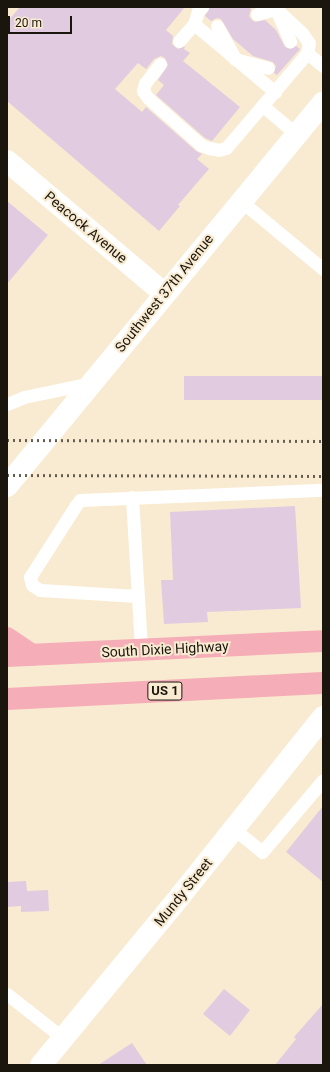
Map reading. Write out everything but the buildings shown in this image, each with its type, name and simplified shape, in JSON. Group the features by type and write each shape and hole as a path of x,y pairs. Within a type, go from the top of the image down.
{"highway":[{"path":"7,638 32,655"},
{"name":"South Dixie Highway","path":"7,656 323,641"},
{"name":"US 1","path":"7,699 323,683"}],"street":[{"name":"Southwest 37th Avenue","path":"7,486 164,293 323,102"},
{"name":"Peacock Avenue","path":"7,161 164,293"},
{"name":"Mundy Street","path":"41,1065 234,829 323,717"}],"lane":[{"path":"179,41 194,24 198,12 202,7"},
{"path":"257,14 273,8"},
{"path":"273,8 275,29"},
{"path":"273,8 290,41"},
{"path":"160,64 145,82 143,91 148,98 201,145 219,150 226,148 307,54 309,43 302,33 273,8"},
{"path":"194,24 275,92"},
{"path":"217,26 235,59 268,68"},
{"path":"235,41 235,59"},
{"path":"307,54 323,66"},
{"path":"235,59 254,56"},
{"path":"263,106 296,134"},
{"path":"241,201 323,269"},
{"path":"7,404 24,397 91,383"},
{"path":"137,596 40,590 32,585 30,577 80,500 323,490"},
{"path":"132,497 141,650"},
{"path":"234,829 262,852 323,780"},
{"path":"11,997 63,1038"}],"railway":[{"path":"7,440 323,441"},
{"path":"7,475 323,476"}]}
